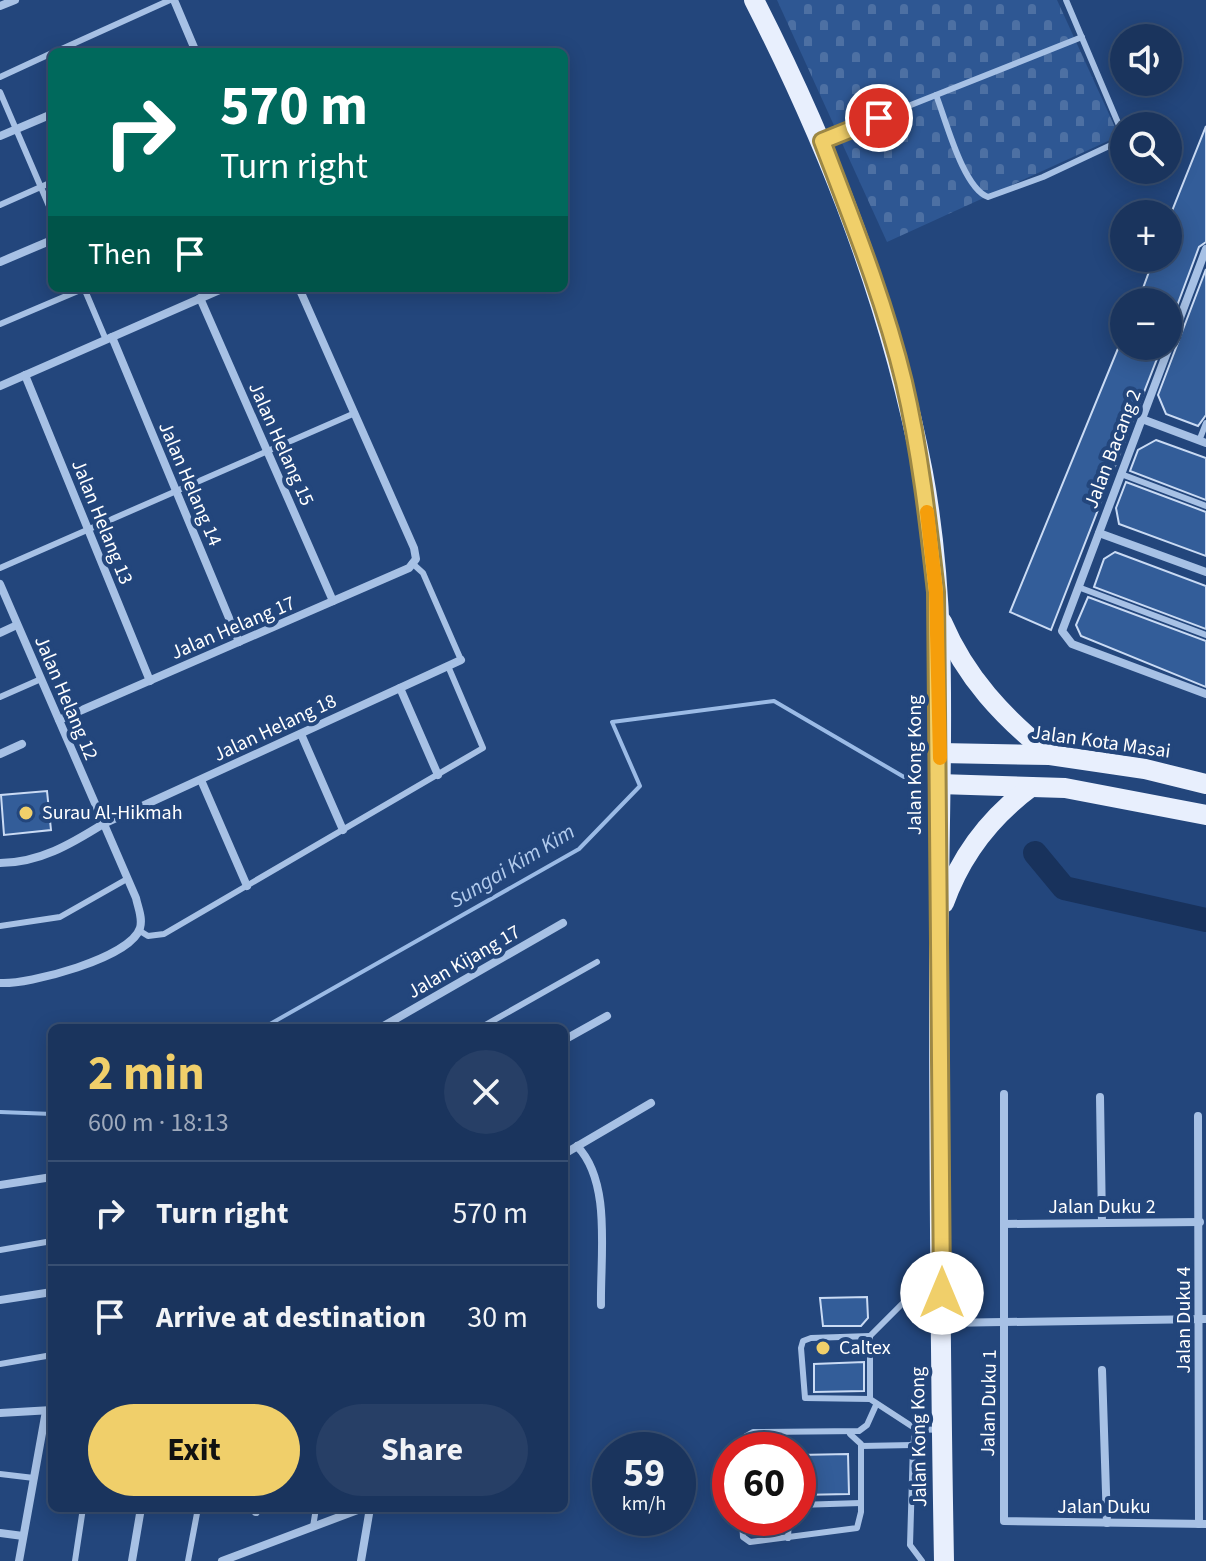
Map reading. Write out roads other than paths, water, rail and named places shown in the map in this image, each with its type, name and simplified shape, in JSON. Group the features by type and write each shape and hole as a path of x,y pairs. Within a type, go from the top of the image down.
{"main road":[{"name":"Jalan Kong Kong","path":"754,0 822,141 875,279 904,381 924,478 937,611 940,753 944,1555"},
{"path":"937,611 954,650 982,692 1050,755"},
{"name":"Jalan Kota Masai","path":"940,753 1050,755 1145,769 1206,784"},
{"path":"939,784 1065,788 1206,815"},
{"path":"939,919 965,855 1008,804 1031,787"}],"street":[{"path":"0,6 15,0"},
{"path":"172,0 193,48"},
{"path":"0,136 48,116"},
{"path":"0,262 48,242"},
{"name":"Jalan Bacang 2","path":"1206,250 1062,631 1067,641 1206,694"},
{"path":"0,386 214,292"},
{"path":"301,292 414,548 414,561"},
{"name":"Jalan Helang 15","path":"200,298 333,601"},
{"name":"Jalan Helang 14","path":"109,339 239,642"},
{"name":"Jalan Helang 13","path":"25,375 150,681"},
{"path":"1142,419 1203,442"},
{"path":"1099,533 1206,572"},
{"name":"Jalan Helang 17","path":"59,720 333,601 414,561"},
{"name":"Jalan Helang 12","path":"0,584 127,879 141,917 140,931"},
{"path":"0,633 17,625"},
{"name":"Jalan Helang 18","path":"0,863 40,857 68,846 103,824 461,660"},
{"path":"400,688 438,775"},
{"path":"301,734 343,830"},
{"path":"0,754 22,744"},
{"path":"201,780 247,886"},
{"name":"Jalan Kijang 17","path":"387,1024 563,923"},
{"path":"0,983 44,978 104,957 140,931"},
{"path":"568,1038 607,1016"},
{"name":"Jalan Duku 1","path":"1003,1520 1006,1322 1004,1094"},
{"path":"1100,1097 1102,1223"},
{"path":"568,1152 651,1103"},
{"name":"Jalan Duku 4","path":"1198,1116 1204,1319 1203,1524"},
{"path":"577,1146 591,1160 600,1189 601,1305"},
{"path":"0,1185 48,1178"},
{"name":"Jalan Duku 2","path":"1004,1224 1200,1222"},
{"path":"0,1300 48,1293"},
{"path":"942,1323 1204,1319"},
{"path":"1102,1370 1107,1523"},
{"path":"0,1413 48,1410"},
{"path":"19,1561 48,1415"},
{"path":"132,1561 140,1512"},
{"path":"228,1560 352,1512"},
{"path":"361,1561 369,1512"},
{"name":"Jalan Duku","path":"1003,1520 1203,1524"},
{"path":"0,1533 23,1536"}],"lane":[{"path":"64,48 172,0"},
{"path":"1066,0 1113,112"},
{"path":"822,141 1082,37"},
{"path":"0,77 48,55"},
{"path":"0,92 48,204"},
{"path":"936,95 969,179 979,192 988,197 1043,177 1110,145"},
{"path":"0,205 48,184"},
{"path":"0,324 76,292"},
{"path":"87,292 109,339"},
{"path":"0,568 355,413"},
{"path":"1203,442 1206,423"},
{"path":"1121,474 1206,506"},
{"path":"414,561 423,573 461,660"},
{"path":"1078,587 1206,635"},
{"path":"140,931 148,936 164,934 483,748 448,666"},
{"path":"0,697 41,679"},
{"path":"0,926 60,917 127,879"},
{"path":"487,1024 597,962"},
{"path":"0,1250 48,1242"},
{"path":"870,1399 812,1401 805,1398 803,1341 870,1336 942,1262"},
{"path":"870,1336 870,1399 916,1429 943,1430"},
{"path":"0,1364 48,1356"},
{"path":"850,1434 867,1425 876,1405"},
{"path":"916,1429 910,1545 922,1561"},
{"path":"743,1536 750,1542 854,1530 859,1525 861,1446 858,1438 850,1434 811,1430 753,1432"},
{"path":"861,1446 913,1445"},
{"path":"0,1474 34,1478"},
{"path":"816,1504 861,1503"},
{"path":"75,1561 82,1512"},
{"path":"188,1561 197,1512"},
{"path":"313,1527 315,1512"}],"waterway":[{"name":"Sungai Kim Kim","path":"270,1024 579,849 640,786 612,722 774,701 904,777"},
{"path":"1035,853 1064,888 1206,920"},
{"name":"Sungai Kim Kim","path":"0,1112 48,1114"}],"place":[{"name":"Surau Al-Hikmah","path":"26,813"},
{"name":"Caltex","path":"823,1348"}]}
